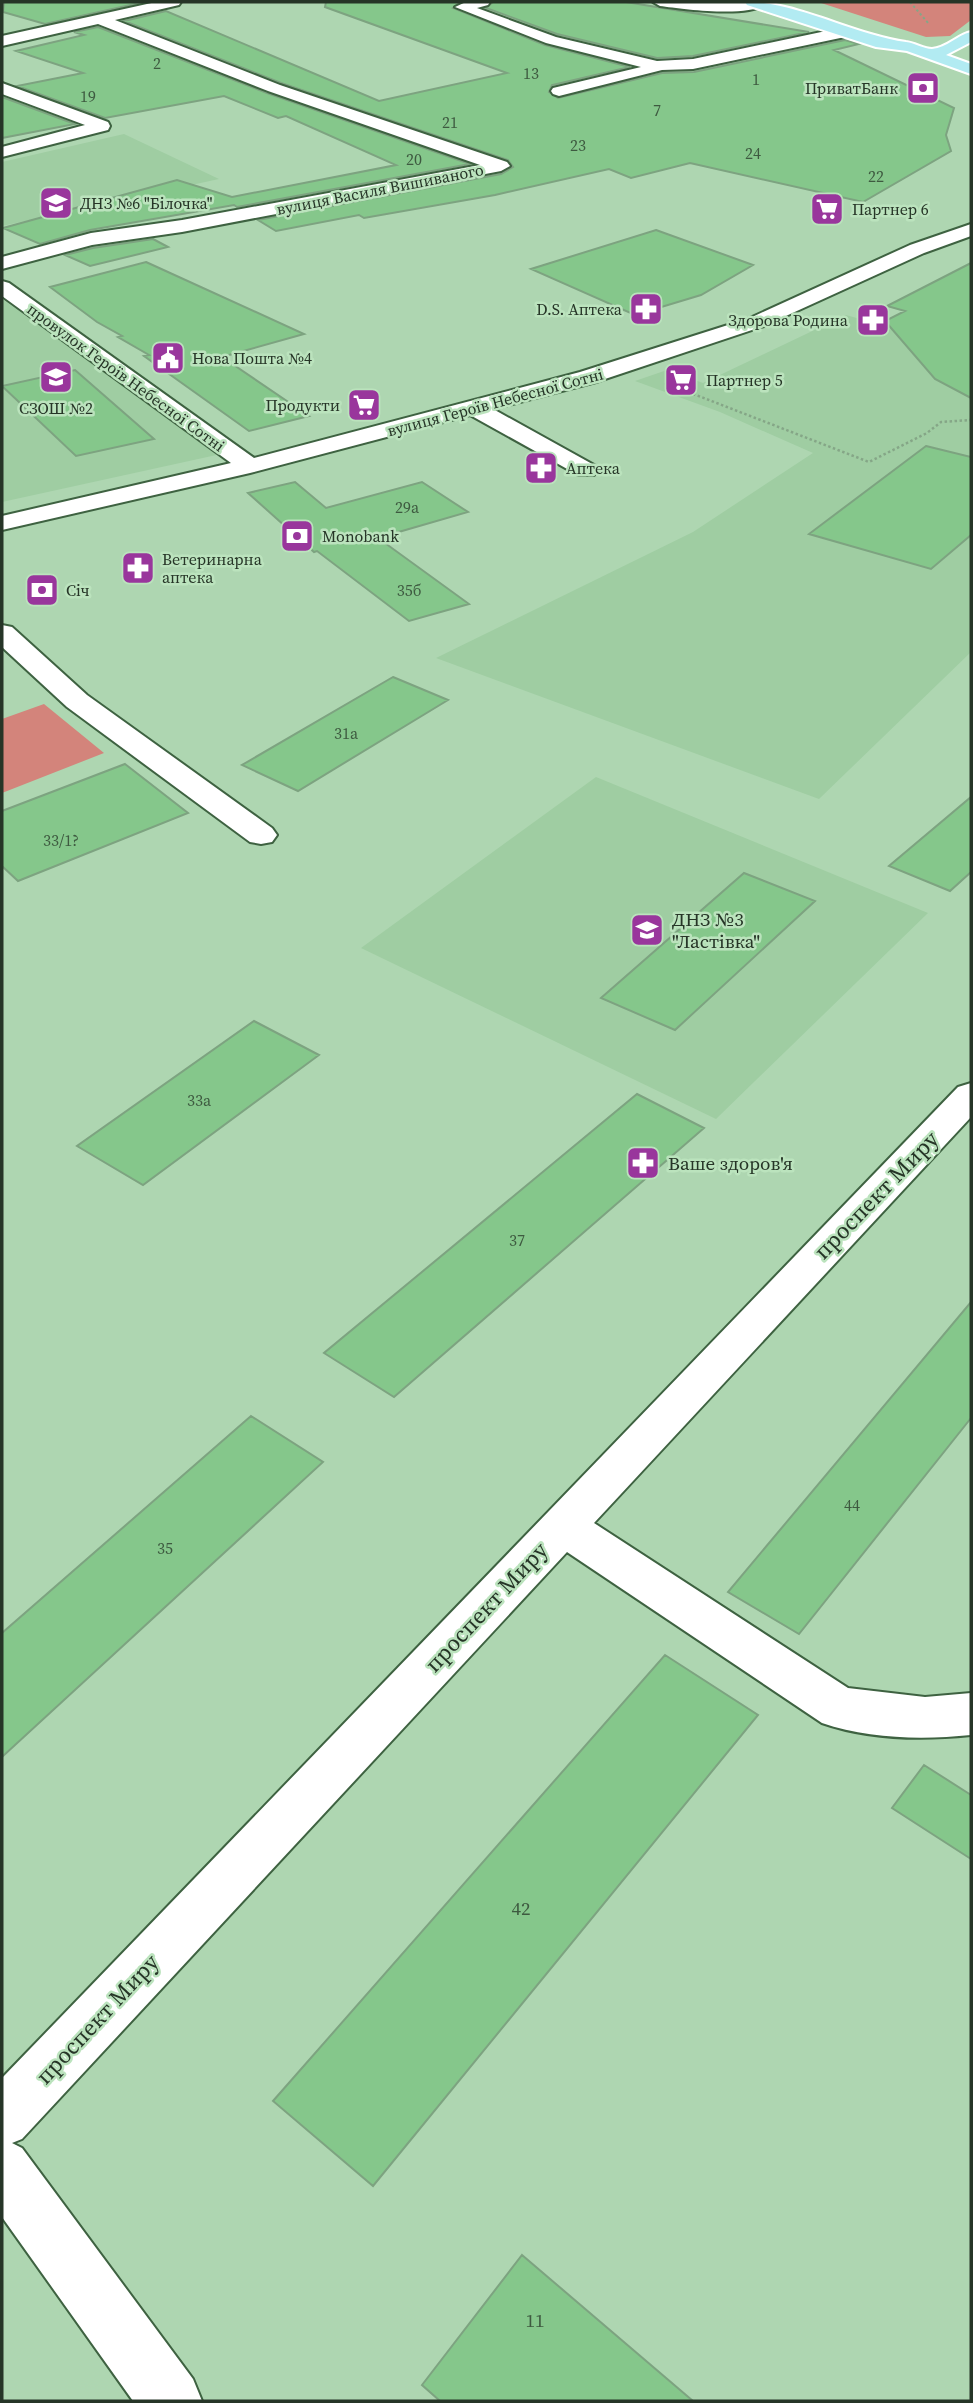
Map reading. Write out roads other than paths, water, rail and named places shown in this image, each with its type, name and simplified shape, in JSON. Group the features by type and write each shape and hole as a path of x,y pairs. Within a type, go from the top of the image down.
{"main road":[{"path":"797,2 909,38 909,47"},
{"path":"755,3 881,44 909,47 971,69"},
{"path":"930,54 950,49 971,36"}],"street":[{"path":"2,41 173,2"},
{"path":"483,2 462,7 551,40 657,66 693,64 845,32"},
{"path":"660,2 712,8 755,3"},
{"name":"вулиця Василя Вишиваного","path":"2,263 91,239 182,226 501,166 274,88 97,18"},
{"path":"13,25 37,32"},
{"path":"559,91 656,70 657,66"},
{"path":"2,89 102,126 2,152"},
{"name":"вулиця Героїв Небесної Сотні","path":"2,523 250,466 475,409 601,373 757,322 917,249 971,230"},
{"name":"провулок Героїв Небесної Сотні","path":"2,287 250,466"},
{"path":"475,409 586,470"},
{"path":"2,633 77,701 261,835"},
{"name":"проспект Миру","path":"2,2119 971,1095"},
{"path":"563,1526 839,1708 925,1718 971,1714"},
{"path":"2,2168 171,2401"}],"place":[{"name":"ПриватБанк","path":"923,88"},
{"name":"ДНЗ №6 \"Білочка\"","path":"56,203"},
{"name":"Партнер 6","path":"827,209"},
{"name":"D.S. Аптека","path":"646,309"},
{"name":"Здорова Родина","path":"873,320"},
{"name":"Нова Пошта №4","path":"168,358"},
{"name":"СЗОШ №2","path":"56,377"},
{"name":"Партнер 5","path":"681,380"},
{"name":"Продукти","path":"364,405"},
{"name":"Аптека","path":"541,468"},
{"name":"Monobank","path":"297,536"},
{"name":"Ветеринарна аптека","path":"138,568"},
{"name":"Січ","path":"42,590"},
{"name":"ДНЗ №3 \"Ластівка\"","path":"647,930"},
{"name":"Ваше здоров'я","path":"643,1163"}]}
